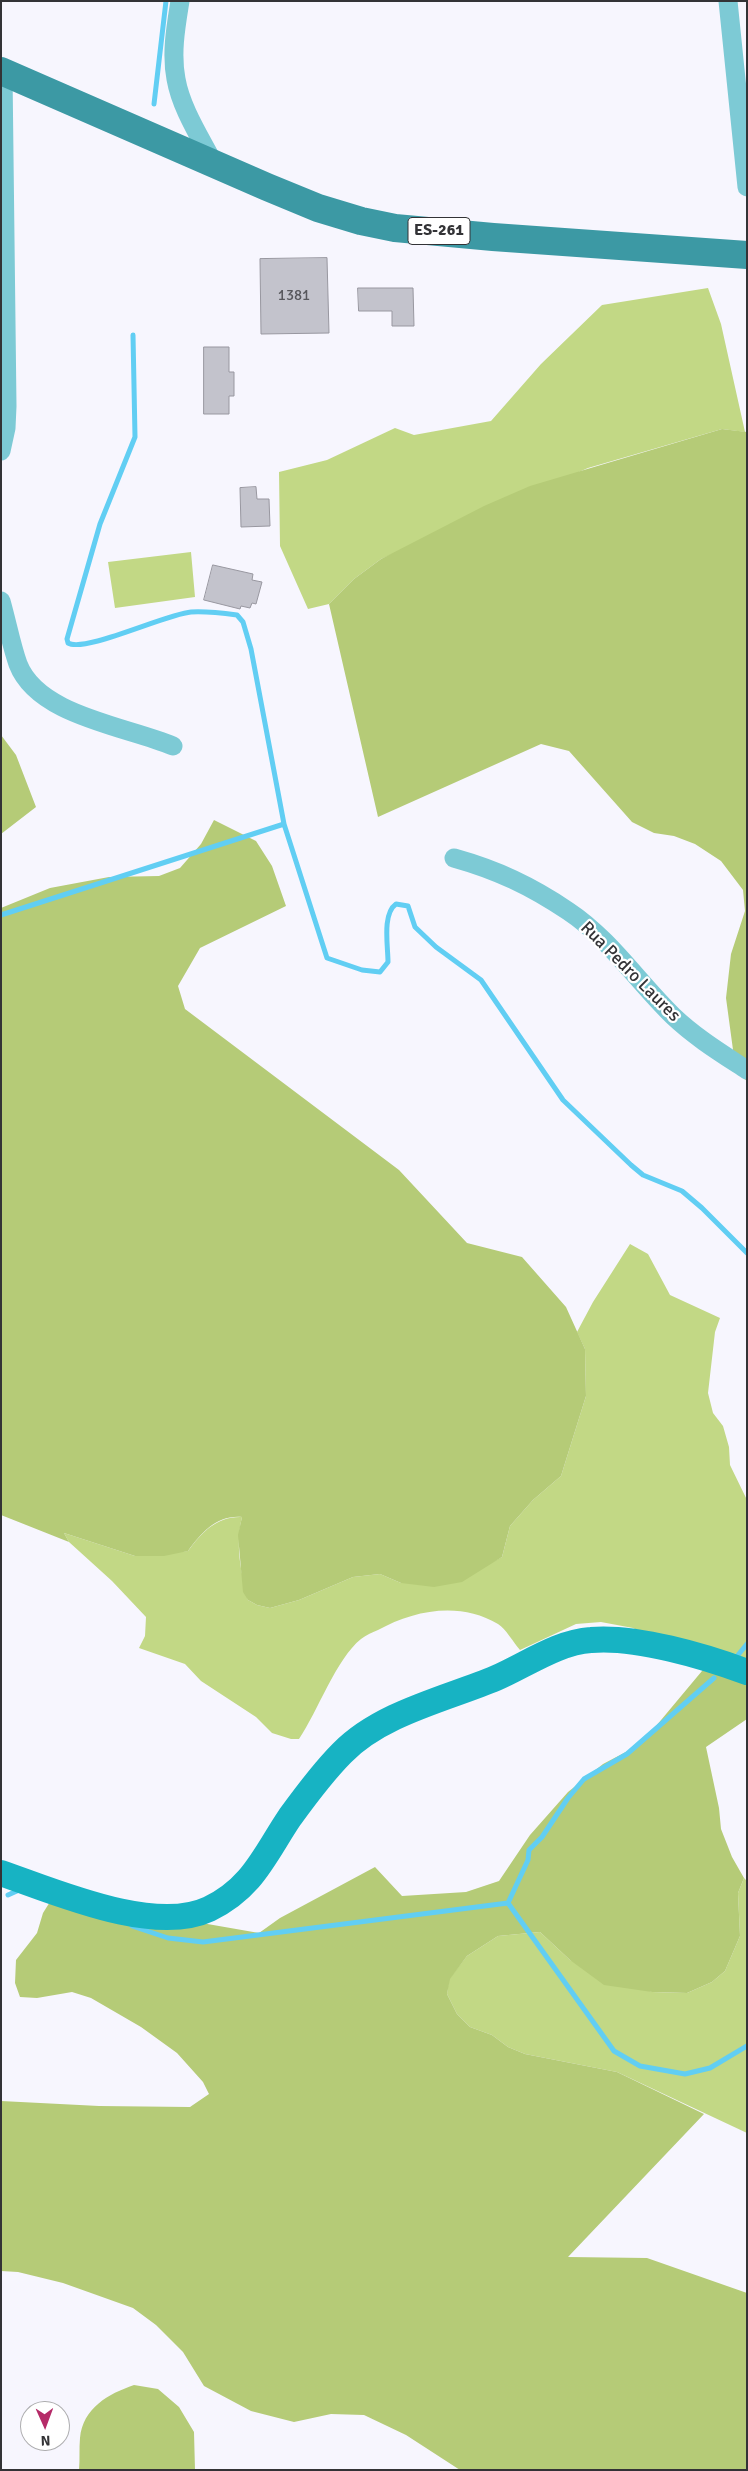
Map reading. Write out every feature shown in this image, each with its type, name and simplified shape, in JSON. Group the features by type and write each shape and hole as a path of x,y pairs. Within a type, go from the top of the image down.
{"main road":[{"name":"ES-261","path":"2,72 318,208 395,228 747,256"}],"street":[{"path":"180,1 175,33 175,78 180,96 214,164"},
{"path":"728,1 747,187"},
{"path":"1,451 6,428 7,406 2,72"},
{"path":"1,601 19,665 34,689 52,703 74,713 151,737 173,746"},
{"name":"Rua Pedro Laures","path":"454,858 502,872 569,911 605,943 690,1031 747,1070"},
{"path":"1,1873 104,1909 146,1916 183,1915 208,1909 245,1885 262,1864 290,1817 342,1752 382,1725 434,1700 494,1679 564,1646 590,1640 623,1640 651,1645 747,1672"}],"green space":[{"path":"708,288 721,324 745,432 722,429 588,468 381,559 354,579 329,604 308,609 280,546 279,472 327,460 395,428 414,435 491,421 541,364 602,305"},
{"path":"722,429 747,432 747,1081 736,1072 726,998 731,954 745,911 743,890 721,861 695,844 674,836 654,833 632,822 569,751 541,744 378,817 329,604 354,579 381,559 484,506 530,486"},
{"path":"191,552 195,597 115,608 108,562"},
{"path":"1,735 16,755 36,807 1,834"},
{"path":"214,820 256,841 272,866 286,906 200,948 178,986 185,1009 399,1170 467,1243 522,1257 566,1307 585,1349 586,1396 561,1476 533,1500 510,1526 502,1557 462,1582 434,1587 401,1583 380,1574 353,1577 299,1600 270,1608 257,1605 248,1600 243,1592 238,1535 242,1517 225,1519 211,1526 188,1551 164,1556 135,1556 64,1533 69,1542 1,1515 1,908 50,888 109,877 159,876 180,868 201,844"},
{"path":"630,1244 648,1254 670,1295 720,1318 715,1332 708,1393 713,1413 723,1426 729,1447 730,1465 747,1500 747,1670 707,1665 633,1628 601,1622 576,1624 520,1650 501,1626 483,1617 468,1612 453,1611 422,1613 392,1623 361,1639 343,1659 299,1739 291,1739 272,1733 256,1717 201,1681 185,1664 139,1648 145,1636 146,1617 112,1581 69,1542 64,1533 135,1556 188,1551 211,1526 225,1519 242,1517 239,1549 241,1569 248,1600 257,1605 270,1608 299,1600 353,1577 380,1574 401,1583 481,1568 502,1557 510,1526 533,1500 561,1476 586,1396 585,1349 577,1332 593,1302"},
{"path":"707,1665 747,1670 747,1719 706,1747 719,1808 721,1829 732,1857 744,1878 738,1893 740,1936 725,1971 712,1982 687,1993 652,1992 604,1985 570,1960 540,1932 498,1936 467,1956 450,1979 447,1994 457,2014 470,2027 492,2035 508,2047 525,2054 617,2072 704,2114 568,2257 647,2258 747,2293 747,2470 460,2470 406,2435 364,2415 331,2414 294,2422 251,2411 204,2386 183,2352 156,2325 133,2308 63,2283 18,2272 1,2271 1,2101 99,2106 190,2107 209,2094 203,2082 177,2053 141,2027 91,1998 72,1992 37,1998 20,1997 15,1983 16,1960 37,1933 43,1913 53,1897 259,1933 280,1918 375,1867 402,1896 466,1892 499,1881 530,1835 568,1792 603,1764 641,1744"},
{"path":"744,1878 747,1881 747,2133 617,2072 525,2054 508,2047 492,2035 470,2027 457,2014 447,1994 449,1979 467,1956 498,1936 540,1932 570,1960 652,1992 687,1993 712,1982 725,1971 740,1936 738,1893"},
{"path":"134,2385 158,2389 179,2407 194,2432 195,2470 79,2470 80,2438 86,2418 106,2398"}],"building":[{"path":"327,258 329,333 261,334 260,259"},
{"path":"358,288 413,288 414,326 392,326 392,311 359,311"},
{"path":"204,347 229,347 229,372 234,372 234,396 229,396 229,414 204,414"},
{"path":"256,487 257,499 269,499 270,526 241,527 240,488"},
{"path":"213,565 253,574 252,580 262,582 256,604 252,603 250,608 241,606 240,609 204,600"}],"waterway":[{"path":"154,104 166,1"},
{"path":"133,335 135,437 100,524 67,639 68,643 77,645 91,643 179,614 191,612 237,615 243,622 251,649 284,824 327,958 362,970 380,972 388,962 387,923 389,915 396,904 408,906 415,927 436,947 481,980 563,1100 643,1175 682,1191 702,1208 747,1253"},
{"path":"1,915 284,824"},
{"path":"738,1655 747,1644"},
{"path":"508,1903 528,1860 529,1850 542,1837 568,1798 584,1779 627,1754 714,1678"},
{"path":"8,1895 19,1890"},
{"path":"508,1903 614,2051 640,2066 685,2074 710,2068 747,2046"},
{"path":"132,1926 168,1938 203,1942 508,1903"}]}
